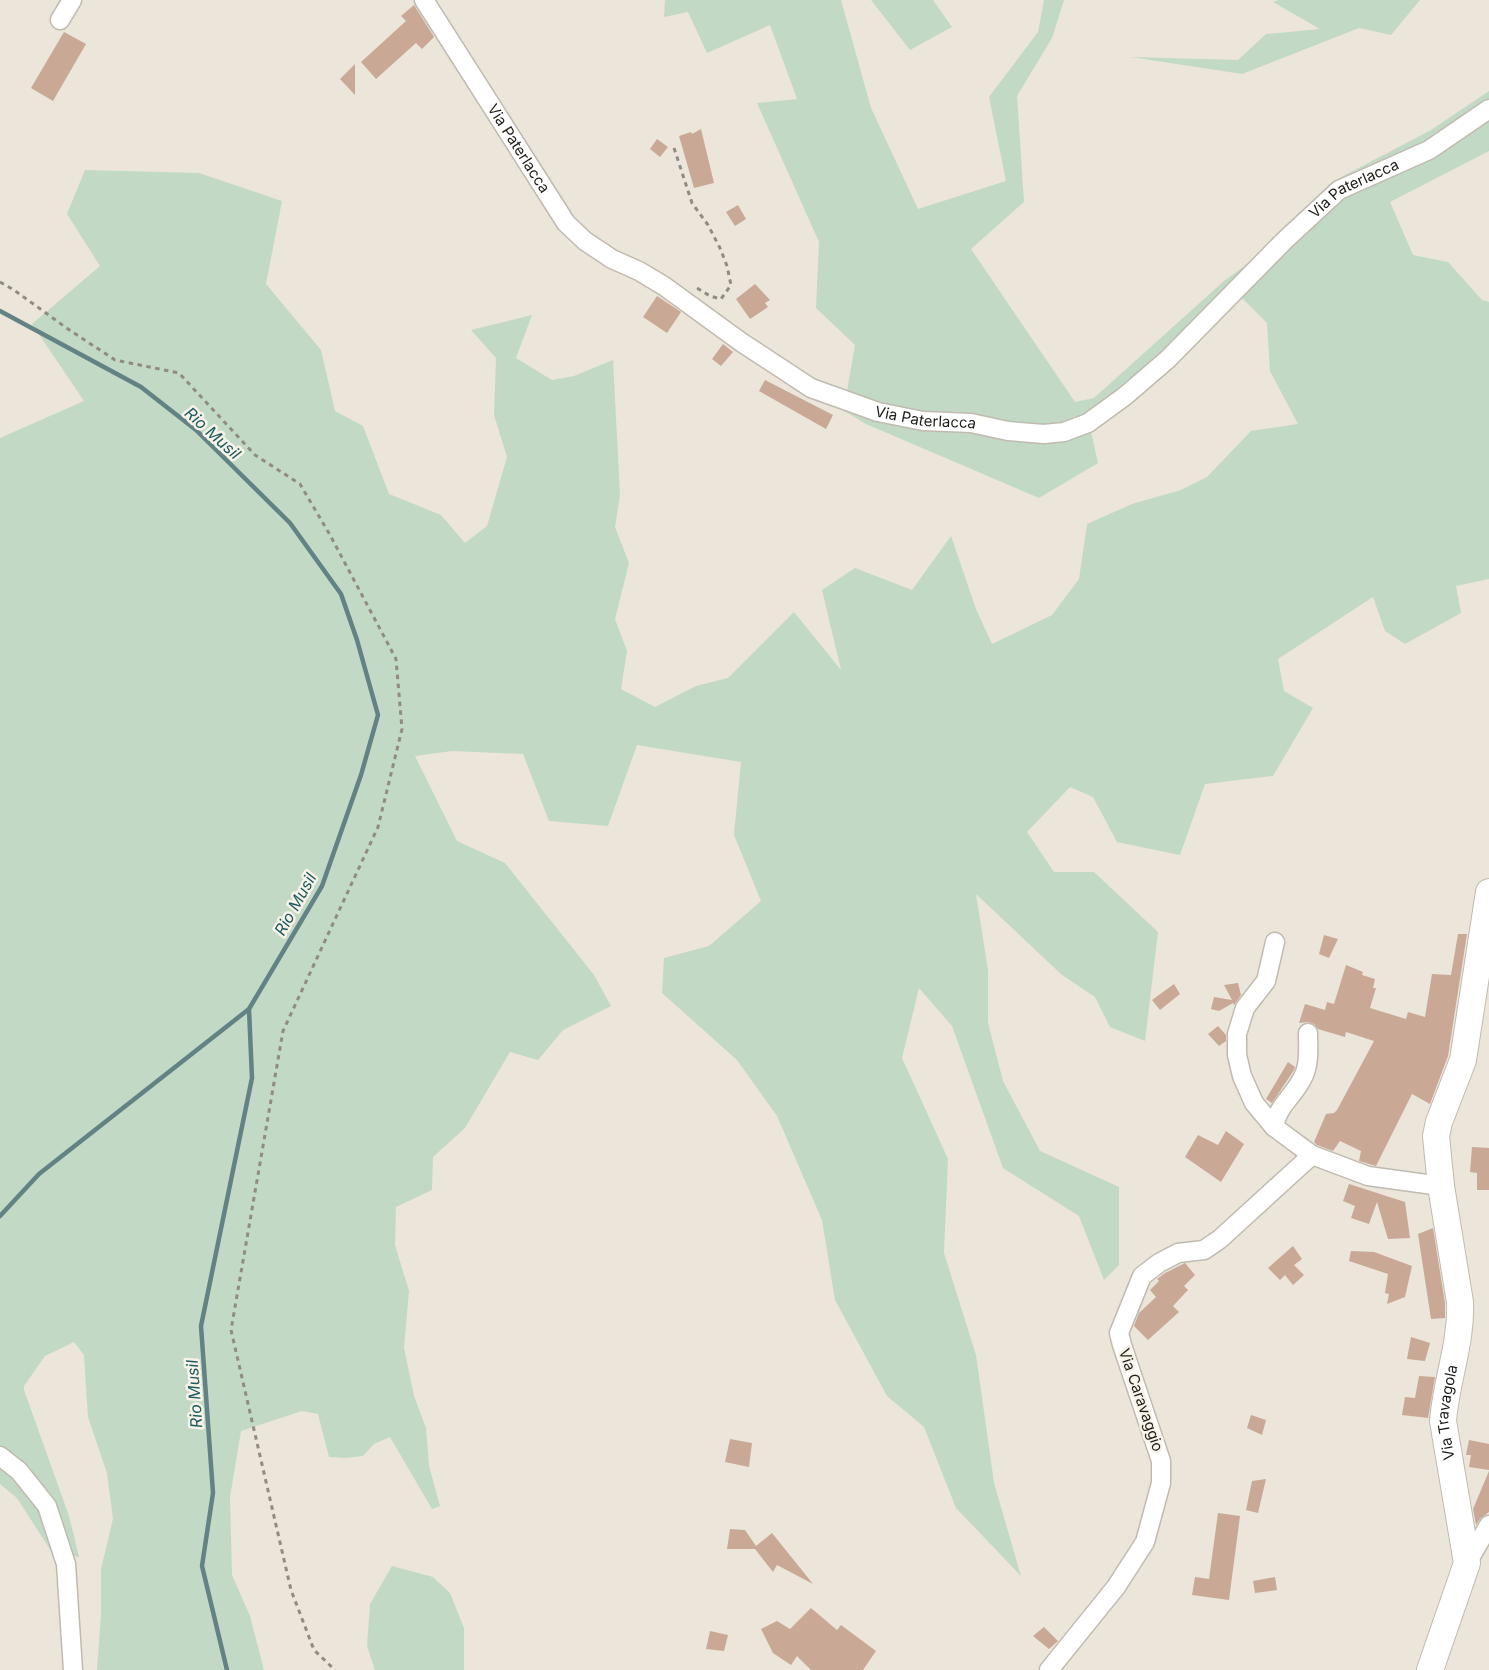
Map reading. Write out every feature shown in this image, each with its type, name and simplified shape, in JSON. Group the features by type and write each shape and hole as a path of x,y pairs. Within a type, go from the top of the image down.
{"street":[{"path":"60,20 72,0"},
{"name":"Via Paterlacca","path":"424,0 566,223 585,241 612,259 664,286 756,353 811,388 878,412 923,421 971,423 1008,431 1044,434 1064,432 1088,423 1125,396 1168,359 1284,241 1339,190 1429,150 1489,109"},
{"name":"Via Travagola","path":"1430,1670 1467,1563 1443,1421 1461,1319 1441,1186 1436,1136 1462,1060 1489,892"},
{"path":"1275,942 1266,981 1245,1008 1237,1034 1237,1055 1242,1076 1254,1103 1274,1127 1312,1155 1368,1176 1441,1186"},
{"path":"1274,1127 1276,1114 1302,1079 1308,1064 1308,1033"},
{"name":"Via Caravaggio","path":"1049,1670 1116,1587 1145,1542 1161,1483 1161,1461 1119,1333 1142,1276 1159,1263 1178,1253 1204,1250 1220,1239 1312,1155"},
{"path":"0,1456 19,1471 47,1506 66,1564 73,1670"},
{"path":"1467,1563 1489,1525"}],"path":[{"path":"674,148 692,203 708,225 720,248 731,285 721,299 710,296 690,284"},
{"path":"0,282 115,360 179,373 255,455 300,484 396,659 402,729 378,827 283,1031 231,1330 291,1590 314,1650 335,1670"}],"green space":[{"path":"665,0 841,0 871,108 918,209 1006,181 989,97 1038,32 1044,0 1064,0 1052,38 1017,96 1024,202 971,249 1075,402 1094,398 1224,281 1258,256 1332,182 1431,130 1489,91 1489,151 1390,202 1413,255 1448,262 1482,300 1489,302 1489,579 1456,586 1461,613 1405,644 1385,631 1373,597 1278,659 1284,691 1313,708 1273,776 1205,784 1180,855 1117,842 1093,797 1070,787 1027,832 1054,872 1094,872 1158,932 1145,1041 1110,1027 1095,997 1062,975 976,894 988,970 988,1023 1003,1081 1040,1151 1119,1187 1119,1265 1104,1280 1079,1216 1003,1168 952,1026 919,988 902,1058 948,1159 944,1253 976,1355 994,1483 1021,1576 956,1508 924,1427 887,1396 835,1300 822,1220 777,1116 737,1060 662,993 664,958 709,946 761,901 734,835 741,762 637,745 608,826 549,821 523,754 452,751 415,756 457,841 505,863 594,975 611,1006 563,1030 538,1060 510,1052 465,1128 433,1157 432,1190 396,1207 395,1245 409,1291 404,1348 414,1396 426,1428 429,1466 440,1506 432,1509 390,1437 374,1444 363,1456 346,1458 329,1457 318,1414 302,1411 241,1431 230,1497 232,1575 250,1616 264,1670 97,1670 101,1569 113,1519 107,1473 88,1417 84,1355 74,1342 45,1356 24,1386 24,1390 69,1516 79,1557 51,1551 17,1498 0,1484 0,438 84,401 32,324 100,266 67,214 85,170 199,173 282,201 266,284 321,350 335,411 363,426 389,494 441,515 465,543 487,526 507,457 494,415 496,358 471,330 532,315 516,358 552,380 574,376 613,360 620,495 615,527 629,563 615,619 627,651 621,689 655,707 696,686 728,678 794,612 841,670 822,590 855,568 912,590 951,536 976,609 992,644 1052,615 1079,579 1087,524 1132,504 1181,490 1207,477 1251,431 1298,424 1270,371 1267,323 1241,297 1091,432 1098,463 1039,498 866,424 743,349 847,391 855,345 816,308 819,242 757,103 797,99 770,25 707,53 688,12 664,17"},
{"path":"871,0 933,0 952,27 910,50"},
{"path":"1278,0 1420,0 1391,35 1359,28 1242,74 1131,57 1238,60 1266,34 1320,29 1273,2"},
{"path":"392,1566 433,1577 450,1593 464,1628 464,1670 375,1670 367,1646 370,1604"}],"building":[{"path":"414,5 434,37 422,49 416,43 376,79 361,62 406,21 401,16"},
{"path":"64,32 86,44 53,101 31,88"},
{"path":"355,64 355,95 340,79"},
{"path":"701,129 714,183 694,188 679,136 691,132 692,134"},
{"path":"657,139 668,147 660,157 650,149"},
{"path":"738,205 746,219 735,226 726,212"},
{"path":"755,284 770,300 765,303 768,307 750,319 736,299"},
{"path":"657,296 681,312 667,333 643,317"},
{"path":"723,344 733,352 721,366 712,359"},
{"path":"765,380 833,415 826,429 759,391"},
{"path":"1458,934 1467,934 1448,1056 1430,1104 1412,1094 1376,1166 1359,1161 1361,1151 1340,1141 1333,1151 1317,1145 1314,1142 1326,1114 1337,1110 1374,1041 1346,1032 1345,1037 1318,1029 1314,1024 1308,1022 1299,1023 1305,1004 1325,1010 1327,1002 1334,1004 1346,965 1363,972 1362,975 1375,979 1373,988 1376,988 1370,1008 1406,1019 1408,1012 1425,1017 1432,974 1451,975"},
{"path":"1324,935 1338,939 1329,958 1319,954"},
{"path":"1238,983 1241,995 1234,1005 1233,1003 1219,1011 1211,1009 1214,997 1232,1000 1224,985"},
{"path":"1174,984 1180,994 1160,1010 1152,1000"},
{"path":"1218,1026 1226,1035 1226,1041 1219,1046 1208,1034"},
{"path":"1288,1062 1295,1067 1294,1070 1272,1103 1266,1099"},
{"path":"1226,1131 1244,1144 1221,1182 1185,1157 1198,1135 1218,1145"},
{"path":"1472,1147 1489,1148 1489,1190 1477,1190 1477,1173 1470,1172"},
{"path":"1349,1184 1405,1202 1410,1238 1388,1239 1377,1202 1369,1224 1351,1218 1355,1206 1343,1201"},
{"path":"1433,1228 1445,1303 1445,1318 1431,1319 1418,1234"},
{"path":"1293,1246 1302,1259 1294,1265 1304,1275 1293,1285 1285,1275 1280,1280 1268,1268"},
{"path":"1351,1251 1374,1252 1412,1266 1405,1297 1387,1304 1389,1294 1385,1293 1388,1274 1349,1261"},
{"path":"1185,1263 1195,1275 1184,1286 1188,1290 1173,1306 1179,1312 1148,1340 1134,1326 1139,1313 1156,1297 1150,1290 1159,1281 1157,1279"},
{"path":"1411,1337 1430,1343 1425,1361 1407,1359"},
{"path":"1419,1376 1435,1377 1428,1418 1402,1415 1405,1397 1415,1398"},
{"path":"1251,1415 1266,1420 1262,1435 1247,1428"},
{"path":"730,1439 752,1443 749,1467 725,1462"},
{"path":"1469,1440 1489,1444 1489,1470 1469,1467 1471,1455 1466,1455"},
{"path":"1489,1471 1489,1512 1476,1525 1473,1509"},
{"path":"1266,1479 1258,1513 1246,1510 1252,1481"},
{"path":"1218,1513 1240,1516 1229,1600 1192,1595 1195,1577 1209,1579"},
{"path":"730,1529 745,1530 756,1546 772,1533 813,1584 777,1565 773,1572 755,1549 727,1549"},
{"path":"1275,1577 1277,1590 1255,1593 1253,1581"},
{"path":"811,1608 837,1630 841,1625 876,1651 863,1670 811,1670 797,1656 791,1665 773,1653 761,1629 777,1621 790,1629"},
{"path":"1044,1627 1058,1641 1049,1649 1033,1636"},
{"path":"710,1631 728,1635 724,1651 706,1649"}],"waterway":[{"name":"Rio Musil","path":"0,311 141,387 196,430 290,523 341,594 357,640 378,715 361,775 322,886 249,1009 252,1078 201,1326 213,1493 202,1566 227,1670"},
{"path":"0,1216 39,1174 249,1009"}]}
